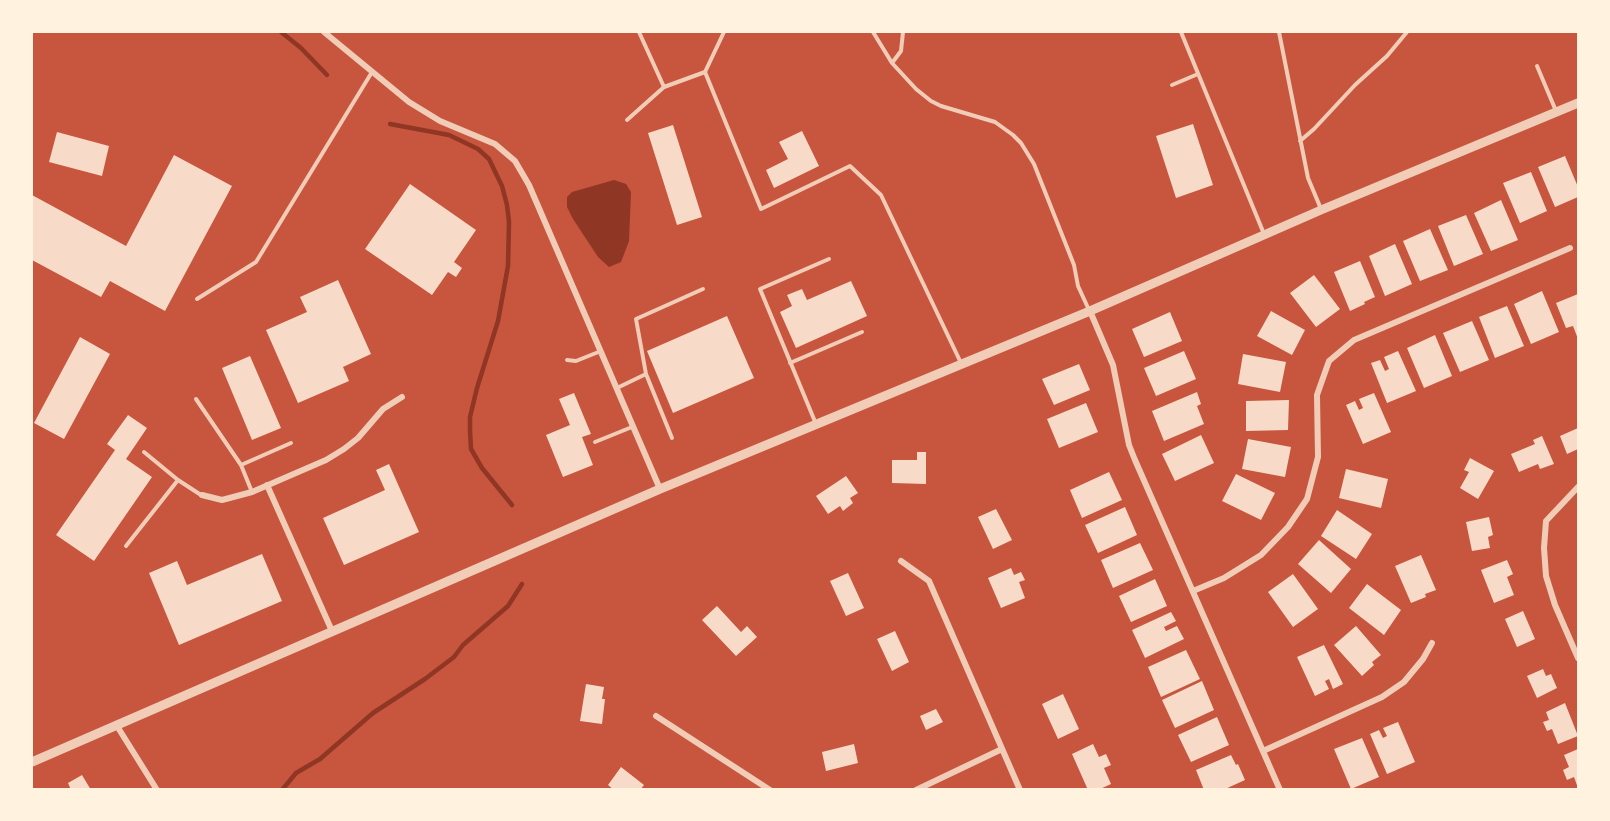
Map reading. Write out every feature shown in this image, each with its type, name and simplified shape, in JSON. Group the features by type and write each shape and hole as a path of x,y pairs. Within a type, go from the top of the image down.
{"street":[{"path":"324,32 416,107 440,122 495,144 515,161 529,185 660,489"},
{"path":"32,762 660,489 1089,311 1321,210 1578,103"},
{"path":"1193,591 1224,578 1261,555 1287,527 1307,498 1318,457 1317,395 1329,362 1354,340 1570,248"},
{"path":"1089,311 1113,365 1129,446 1280,789"},
{"path":"202,495 222,500 252,492 326,460 358,438 383,409 402,397"},
{"path":"267,485 332,631"},
{"path":"1578,487 1546,522 1544,548 1546,576 1555,605 1578,658"},
{"path":"901,561 929,581 1020,789"},
{"path":"1263,751 1382,697 1404,682 1423,659 1432,643"},
{"path":"656,716 770,789"},
{"path":"117,726 157,789"},
{"path":"916,789 1002,749"}],"lane":[{"path":"639,32 664,87"},
{"path":"627,120 664,87 705,72 724,32"},
{"path":"873,32 892,63 916,89 941,106 995,122 1020,143 1034,164 1074,265 1078,286 1089,311"},
{"path":"892,63 900,51 903,32"},
{"path":"1180,32 1264,235"},
{"path":"1279,32 1308,178 1321,210"},
{"path":"1300,141 1387,56 1407,32"},
{"path":"1537,66 1557,112"},
{"path":"197,299 256,262 373,72"},
{"path":"705,72 761,209 850,166 881,195 961,364"},
{"path":"1172,85 1198,74"},
{"path":"816,424 760,289 829,259"},
{"path":"672,438 646,374 636,319 703,289"},
{"path":"790,363 862,332"},
{"path":"567,360 576,360 601,351"},
{"path":"617,388 646,374"},
{"path":"196,399 241,465 252,492"},
{"path":"595,442 633,426"},
{"path":"241,465 291,443"},
{"path":"144,452 178,480 202,495"},
{"path":"126,546 178,480"}],"shaded area":[{"path":"614,180 626,184 631,192 629,241 621,262 609,267 598,257 573,219 567,207 567,197 572,192"}],"building":[{"path":"1193,124 1213,185 1176,198 1156,136"},
{"path":"673,125 702,217 677,225 648,133"},
{"path":"802,131 819,166 774,188 766,170 788,159 779,142"},
{"path":"57,132 109,146 102,176 49,162"},
{"path":"174,155 232,186 165,311 110,281 101,297 32,260 32,195 126,246"},
{"path":"1565,156 1578,187 1578,197 1555,207 1538,167"},
{"path":"1531,172 1547,211 1520,223 1503,183"},
{"path":"410,184 476,230 454,262 462,268 456,277 448,272 432,295 365,249"},
{"path":"1501,200 1518,240 1491,251 1474,213"},
{"path":"1466,215 1483,254 1454,266 1438,226"},
{"path":"1430,229 1448,270 1420,281 1403,241"},
{"path":"1395,244 1412,284 1385,296 1369,256"},
{"path":"1360,261 1375,297 1350,311 1334,272"},
{"path":"1314,275 1340,309 1316,327 1290,293"},
{"path":"338,280 371,354 343,367 349,381 298,403 266,330 307,312 300,297"},
{"path":"851,281 867,316 796,348 780,312 792,306 787,295 802,289 807,300"},
{"path":"1542,291 1559,332 1531,344 1514,304"},
{"path":"1578,294 1578,339 1573,326 1566,328 1556,303"},
{"path":"1507,306 1524,346 1495,358 1479,317"},
{"path":"1271,311 1305,330 1292,355 1257,336"},
{"path":"1170,312 1182,341 1144,357 1132,329"},
{"path":"727,316 754,378 673,413 647,351"},
{"path":"1472,321 1489,360 1460,372 1443,333"},
{"path":"1435,335 1452,376 1424,388 1407,348"},
{"path":"80,337 110,354 64,439 34,423"},
{"path":"1184,351 1196,379 1156,396 1144,368"},
{"path":"1398,351 1416,391 1387,403 1371,363 1380,360 1385,371 1389,369 1384,357"},
{"path":"1243,354 1286,362 1280,392 1238,384"},
{"path":"250,356 281,428 252,440 222,368"},
{"path":"1079,364 1090,390 1054,405 1042,379"},
{"path":"1197,392 1201,404 1197,406 1204,424 1164,441 1152,411"},
{"path":"574,393 591,434 582,437 593,465 563,477 546,435 570,425 559,399"},
{"path":"1374,393 1391,432 1363,444 1346,405 1355,401 1359,410 1363,408 1359,399"},
{"path":"1289,400 1288,430 1246,431 1246,401"},
{"path":"1086,403 1098,432 1059,448 1047,419"},
{"path":"128,415 147,428 126,459 152,477 94,561 56,535 115,450 107,444"},
{"path":"1578,428 1578,449 1567,454 1560,436"},
{"path":"1201,435 1214,463 1175,481 1162,454"},
{"path":"1542,436 1554,464 1540,469 1538,464 1519,472 1511,454 1535,444 1533,440"},
{"path":"1248,439 1291,447 1285,477 1242,469"},
{"path":"917,452 926,452 926,484 892,483 892,460 917,460"},
{"path":"1470,458 1494,471 1478,499 1460,488 1469,472 1464,470"},
{"path":"389,464 419,532 344,565 323,518 385,490 376,470"},
{"path":"1346,469 1388,479 1381,508 1339,498"},
{"path":"1109,472 1122,500 1082,518 1070,490"},
{"path":"1236,474 1275,493 1261,520 1222,501"},
{"path":"846,476 858,493 850,498 853,503 843,511 840,506 828,514 816,496"},
{"path":"1125,507 1137,535 1098,553 1085,525"},
{"path":"996,509 1012,540 993,549 978,517"},
{"path":"1337,510 1372,534 1356,559 1321,536"},
{"path":"1489,517 1493,535 1488,537 1490,548 1472,551 1466,522"},
{"path":"1319,540 1351,569 1331,593 1298,564"},
{"path":"1140,543 1153,570 1113,588 1101,560"},
{"path":"262,554 282,601 179,645 149,573 177,561 187,585"},
{"path":"1421,555 1436,590 1411,603 1395,566"},
{"path":"1507,560 1513,574 1507,577 1514,595 1494,603 1481,570"},
{"path":"1011,568 1014,575 1021,572 1025,580 1019,582 1025,598 1001,608 988,578"},
{"path":"848,573 864,608 846,616 830,581"},
{"path":"1293,574 1318,609 1293,627 1268,592"},
{"path":"1155,579 1167,606 1131,622 1119,596"},
{"path":"1367,584 1401,610 1384,635 1349,608"},
{"path":"717,606 741,632 747,626 757,637 736,656 702,620"},
{"path":"1523,611 1535,639 1517,647 1505,619"},
{"path":"1171,612 1176,621 1164,627 1166,631 1177,626 1184,639 1145,658 1132,630"},
{"path":"1356,626 1381,655 1372,662 1374,665 1362,676 1334,645"},
{"path":"895,631 909,662 892,671 877,639"},
{"path":"1324,645 1343,684 1333,689 1329,679 1325,681 1329,689 1315,696 1297,657"},
{"path":"1186,650 1200,679 1161,697 1148,667"},
{"path":"1543,669 1546,676 1551,674 1557,688 1537,698 1527,676"},
{"path":"1202,681 1214,710 1175,728 1162,700"},
{"path":"586,684 604,687 602,724 580,721"},
{"path":"1063,694 1079,729 1058,739 1042,704"},
{"path":"1565,703 1578,736 1558,744 1552,729 1547,731 1543,722 1549,720 1546,712"},
{"path":"936,709 943,722 926,730 920,716"},
{"path":"1217,717 1229,745 1191,762 1178,735"},
{"path":"1398,722 1415,762 1387,774 1370,734 1379,730 1383,738 1387,736 1383,728"},
{"path":"1362,738 1379,777 1351,789 1334,749"},
{"path":"854,744 858,763 826,771 822,752"},
{"path":"1093,744 1099,757 1106,754 1111,765 1104,768 1111,784 1098,790 1088,790 1072,754"},
{"path":"1578,749 1578,788 1574,777 1567,780 1563,770 1569,767 1564,755"},
{"path":"1231,755 1245,780 1223,790 1204,790 1196,770"},
{"path":"621,767 644,785 640,790 614,790 608,785"},
{"path":"82,775 91,790 71,790 68,783"}],"waterway":[{"path":"281,32 301,48 327,75"},
{"path":"390,124 449,135 478,149 489,159 502,186 509,222 508,266 498,321 470,417 470,431 471,449 482,468 512,505"},
{"path":"282,790 296,773 320,759 373,713 454,657 463,645 508,606 522,584"}]}
